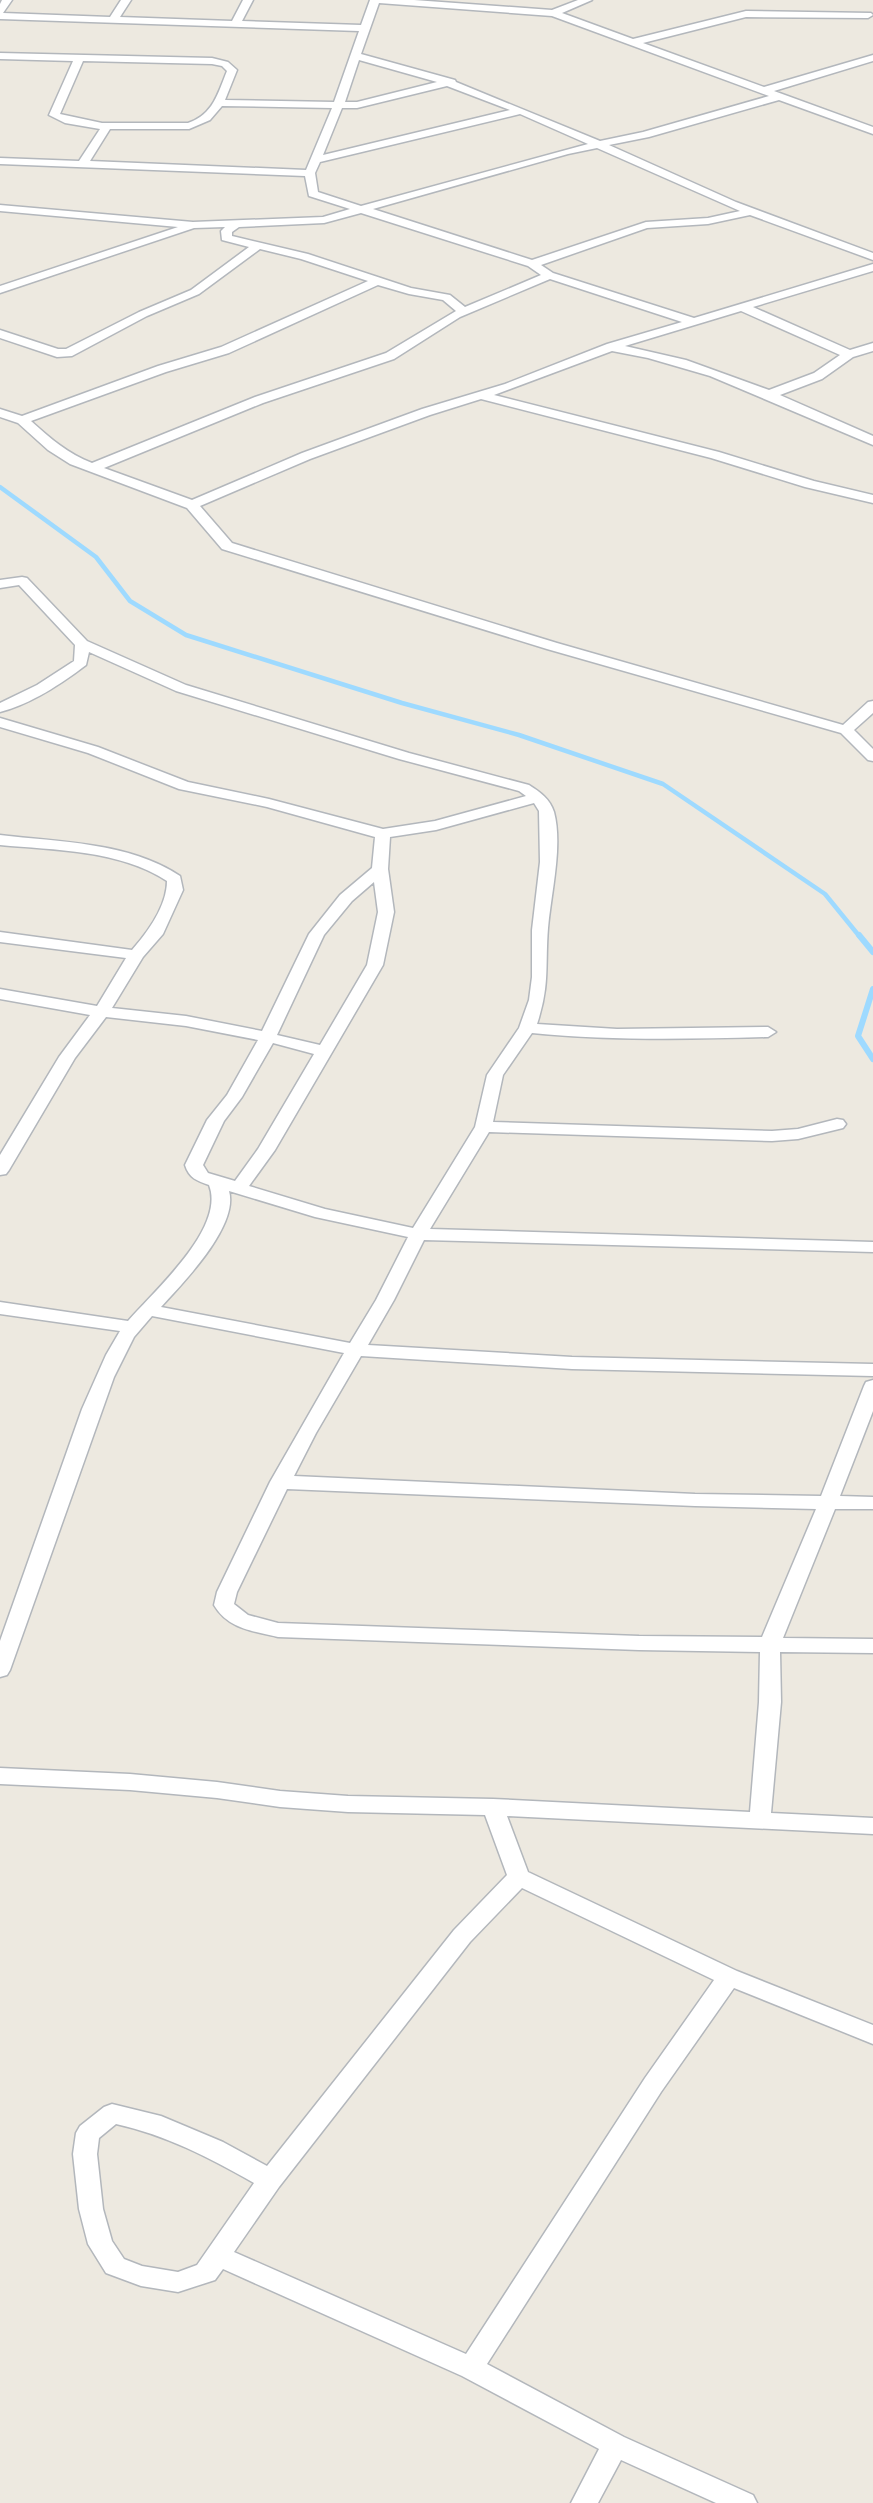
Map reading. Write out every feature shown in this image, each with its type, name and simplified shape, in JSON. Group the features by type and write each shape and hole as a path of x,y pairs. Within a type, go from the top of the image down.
{"street":[{"path":"0,11 6,0"},
{"path":"113,20 126,0"},
{"path":"236,23 248,0"},
{"path":"695,322 549,274 532,264 313,194 310,173 338,106 375,0 554,13 873,131"},
{"path":"554,13 586,0"},
{"path":"836,4 870,16"},
{"path":"634,42 746,14 870,16"},
{"path":"0,16 365,28"},
{"path":"0,56 79,57 167,59 212,61 225,64 232,70 209,119 189,126 78,123 54,115 56,105 75,72 79,57"},
{"path":"356,56 451,82 602,145 686,184 873,257"},
{"path":"766,90 873,58"},
{"path":"218,103 338,106 373,102 451,82"},
{"path":"0,208 193,225 324,220 467,178 567,151 602,145 781,96"},
{"path":"316,160 519,111"},
{"path":"81,165 108,125"},
{"path":"0,162 310,173"},
{"path":"532,264 646,225 708,221 753,211"},
{"path":"237,223 227,231 226,238 304,256 409,291 446,297 464,311"},
{"path":"0,290 193,225"},
{"path":"0,334 57,353 68,353 143,314 195,292 257,246"},
{"path":"192,505 306,456 478,395 509,387 610,347 873,267"},
{"path":"92,468 259,400 390,356 464,311 549,274"},
{"path":"22,420 162,369 225,350 379,280"},
{"path":"744,308 849,354"},
{"path":"610,347 666,356 870,437"},
{"path":"768,395 818,376 849,354 873,347"},
{"path":"478,395 715,455 810,484 873,499"},
{"path":"0,413 22,420 52,447 74,461 192,505 227,546 552,646 846,730 873,757"},
{"path":"0,573 6,583 22,581 82,644 181,688 404,756 524,788 538,797 546,811 548,862 540,930 540,977 537,1000 527,1028 495,1075 484,1127 418,1234 385,1300 280,1482 227,1592 224,1605 230,1615 244,1622 278,1630 639,1643 873,1646"},
{"path":"0,708 44,689 62,678 81,662 82,644"},
{"path":"846,730 873,705"},
{"path":"0,722 93,750 184,786 269,803 383,834 436,825 538,797"},
{"path":"239,1188 266,1150 375,965 386,912 380,869 383,834"},
{"path":"0,840 143,863 175,879 175,890 155,934 136,955 102,1010 67,1057 0,1170"},
{"path":"380,869 346,898 317,934 267,1037 234,1097 216,1120 194,1165 196,1172 202,1177 321,1212 418,1234 873,1246"},
{"path":"0,937 136,955"},
{"path":"0,994 83,1009 186,1022 267,1037 324,1052"},
{"path":"527,1028 563,1032 627,1034 768,1032"},
{"path":"484,1127 771,1136 798,1134 837,1124"},
{"path":"0,1670 92,1409 110,1367 131,1328 196,1256 211,1232 221,1209 222,1199 217,1183"},
{"path":"0,1308 131,1328"},
{"path":"149,1310 356,1350 572,1363 873,1370"},
{"path":"760,1819 770,1702 770,1643 799,1577 873,1386"},
{"path":"280,1482 695,1500 873,1503"},
{"path":"0,1776 141,1783 303,1801 493,1807 873,1826"},
{"path":"493,1807 519,1877 729,1977 873,2035"},
{"path":"270,2180 214,2149 153,2123 112,2114 88,2133 85,2154 91,2209 100,2244 115,2266 141,2276 178,2282 206,2273 270,2180 462,1936 519,1877"},
{"path":"471,2368 653,2085 729,1977"},
{"path":"219,2256 471,2368 615,2445 744,2503"},
{"path":"584,2503 615,2445"}],"waterway":[{"path":"0,487 96,557 130,601 186,635 402,703 519,735 663,784 825,894 860,937"},
{"path":"859,935 873,952"},
{"path":"873,989 858,1036 873,1059"}]}
